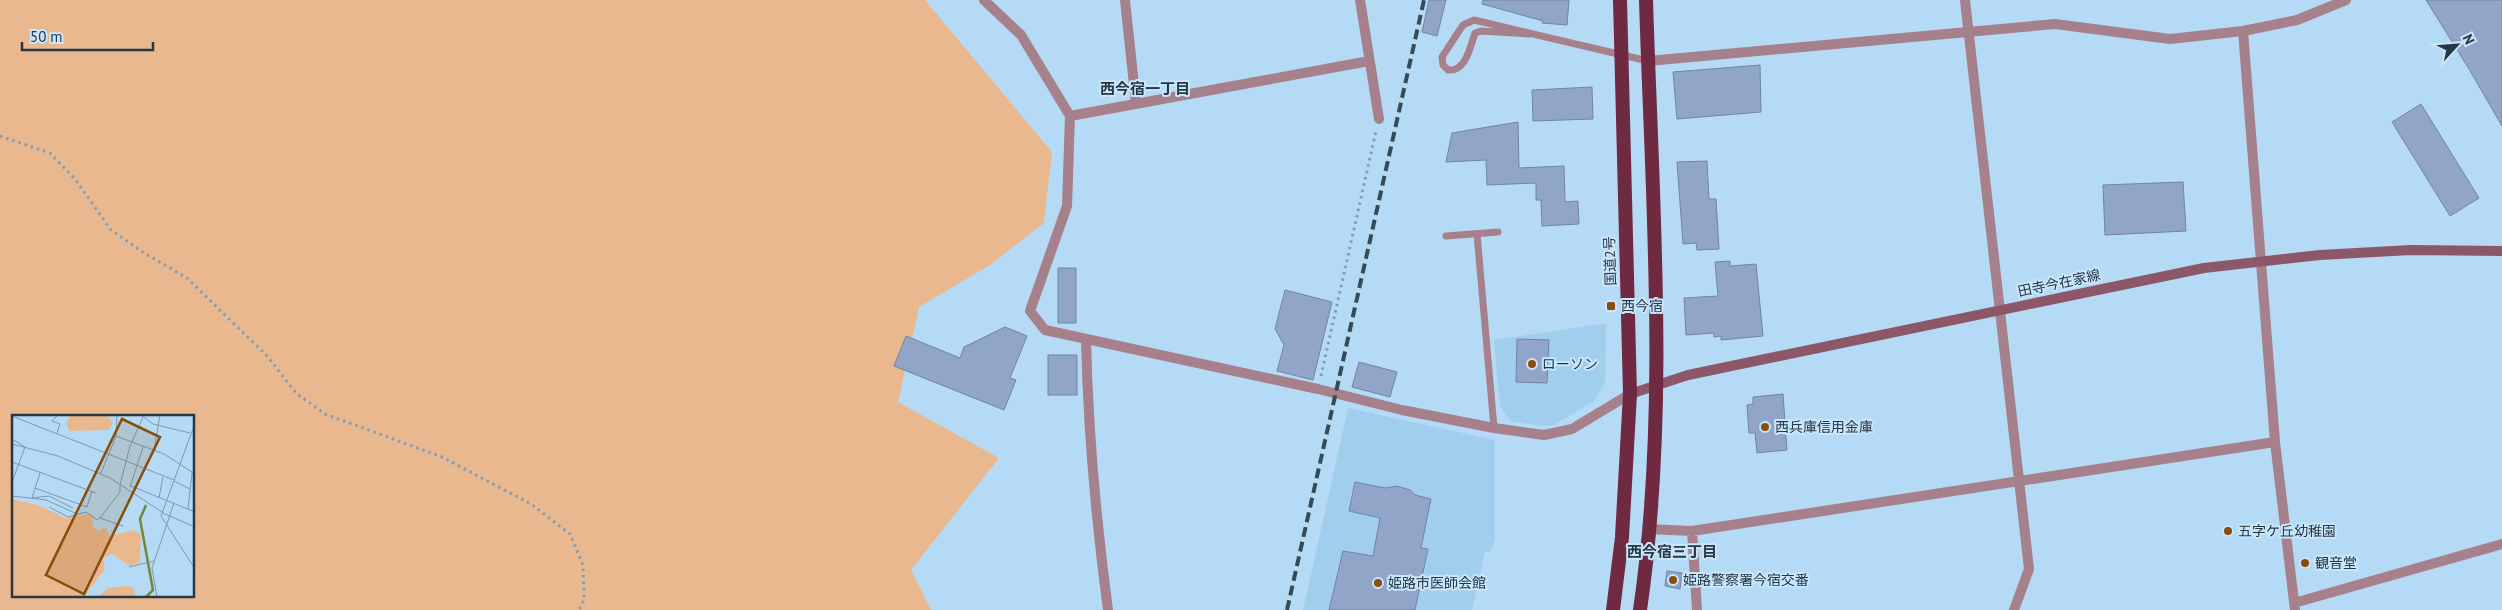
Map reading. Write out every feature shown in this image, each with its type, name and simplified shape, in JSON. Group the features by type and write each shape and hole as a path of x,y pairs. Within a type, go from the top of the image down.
{"highway":[{"name":"国道2号","path":"1614,610 1622,536 1630,394 1620,0"},
{"path":"1640,610 1648,529 1656,385 1646,0"}],"main road":[{"name":"田寺今在家線","path":"1630,394 1688,375 2204,268 2320,255 2402,250 2502,250"}],"street":[{"path":"984,0 1006,18"},
{"path":"994,0 1021,35 1070,116 1067,206 1030,310 1045,330 1318,389 1402,410 1494,428 1544,435 1572,429 1630,394"},
{"path":"1125,0 1136,104"},
{"path":"1360,0 1379,119"},
{"path":"1965,0 2017,481 2029,569 2014,610"},
{"path":"1648,61 2055,24 2170,39 2243,31 2297,20 2346,0"},
{"path":"2243,31 2275,442 2295,606 2502,544"},
{"path":"1070,116 1369,61"},
{"path":"1086,339 1088,424 1097,532 1108,610"},
{"path":"1648,529 1692,532 2275,442"},
{"path":"1692,532 1697,610"}],"lane":[{"path":"1529,34 1481,31 1475,33 1462,66 1454,71 1448,70 1444,65 1442,57 1463,24 1474,20 1620,56 1648,61"},
{"path":"1446,236 1498,232"},
{"path":"1477,234 1494,428"}],"path":[{"path":"1318,389 1379,119"},
{"path":"0,136 50,153 75,179 110,230 144,254 187,278 267,356 296,393 325,414 442,457 531,504 570,534 583,565 584,600 580,610"}],"shaded area":[{"path":"0,0 925,0 1052,152 1044,223 990,265 919,307 898,402 999,458 911,570 931,610 0,610"},
{"path":"1606,323 1605,382 1594,401 1554,425 1540,426 1511,421 1500,406 1494,340"},
{"path":"1348,408 1495,440 1495,540 1491,551 1485,552 1472,610 1303,610"}],"building":[{"path":"1429,0 1446,0 1437,36 1422,32"},
{"path":"1483,0 1569,0 1567,25 1542,23 1543,21 1482,4"},
{"path":"2426,0 2502,0 2502,126 2469,69"},
{"path":"1760,65 1761,112 1677,119 1673,72"},
{"path":"1592,87 1593,119 1533,121 1532,90"},
{"path":"2421,104 2479,198 2450,216 2392,122"},
{"path":"1518,122 1519,168 1564,166 1565,202 1578,201 1579,224 1542,226 1541,200 1536,200 1536,183 1487,185 1486,160 1446,162 1452,133"},
{"path":"1707,161 1709,199 1716,199 1719,249 1697,250 1696,243 1683,244 1677,162"},
{"path":"2183,182 2186,231 2105,235 2103,185"},
{"path":"1730,261 1730,266 1756,264 1763,336 1721,340 1721,336 1714,337 1714,333 1686,335 1684,298 1718,296 1715,262"},
{"path":"1058,268 1076,268 1076,323 1058,323"},
{"path":"1285,290 1332,302 1313,380 1277,371 1284,345 1275,329"},
{"path":"1005,327 1027,336 1010,378 1016,380 1004,410 894,366 906,336 960,358 964,347"},
{"name":"ローソン","path":"1517,339 1549,340 1547,383 1516,382"},
{"path":"1048,355 1077,355 1077,395 1048,395"},
{"path":"1359,362 1397,372 1390,397 1352,387"},
{"path":"1783,394 1787,450 1757,453 1755,433 1749,433 1747,405 1753,404 1753,397"},
{"name":"姫路市医師会館","path":"1355,482 1385,488 1397,486 1410,490 1415,495 1431,499 1421,548 1428,549 1415,610 1329,610 1343,551 1373,556 1380,518 1349,511"},
{"name":"姫路警察署今宿交番","path":"1667,571 1682,573 1680,589 1665,586"}],"railway":[{"path":"1287,610 1424,0"}],"place":[{"name":"西今宿","path":"1611,306"},
{"name":"ローソン","path":"1532,364"},
{"name":"西兵庫信用金庫","path":"1765,427"},
{"name":"五字ケ丘幼稚園","path":"2228,531"},
{"name":"観音堂","path":"2305,563"},
{"name":"姫路警察署今宿交番","path":"1673,580"},
{"name":"姫路市医師会館","path":"1378,583"}],"district":[{"name":"西今宿一丁目","path":"1145,88"},
{"name":"西今宿三丁目","path":"1672,551"}]}
